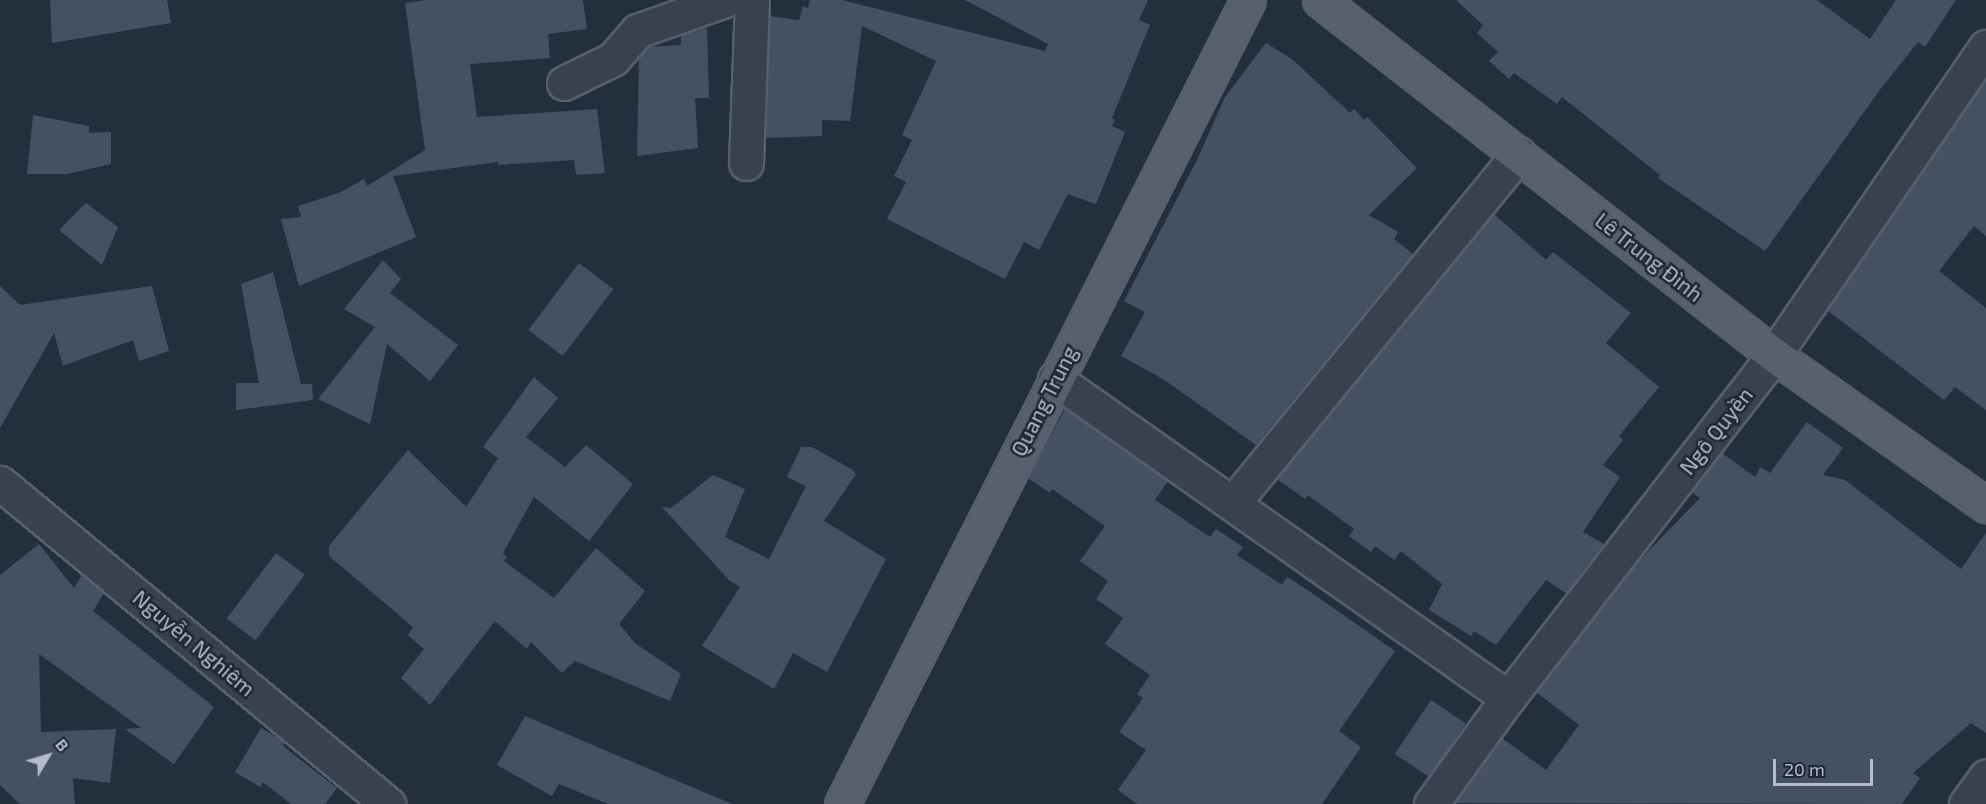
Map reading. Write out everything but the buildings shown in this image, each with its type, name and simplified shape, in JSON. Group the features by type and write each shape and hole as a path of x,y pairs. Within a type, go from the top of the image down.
{"main road":[{"name":"Quang Trung","path":"842,804 1248,0"},
{"name":"Lê Trung Đình","path":"1320,0 1774,355 1986,504"}],"street":[{"path":"564,83 613,59 638,31 725,0"},
{"path":"746,163 752,0"},
{"name":"Ngô Quyền","path":"1431,804 1508,698 1774,355 1986,47"},
{"path":"1233,503 1519,154"},
{"path":"1055,379 1508,698"},
{"name":"Nguyễn Nghiêm","path":"0,483 388,804"},
{"path":"1966,804 1986,776"}]}
